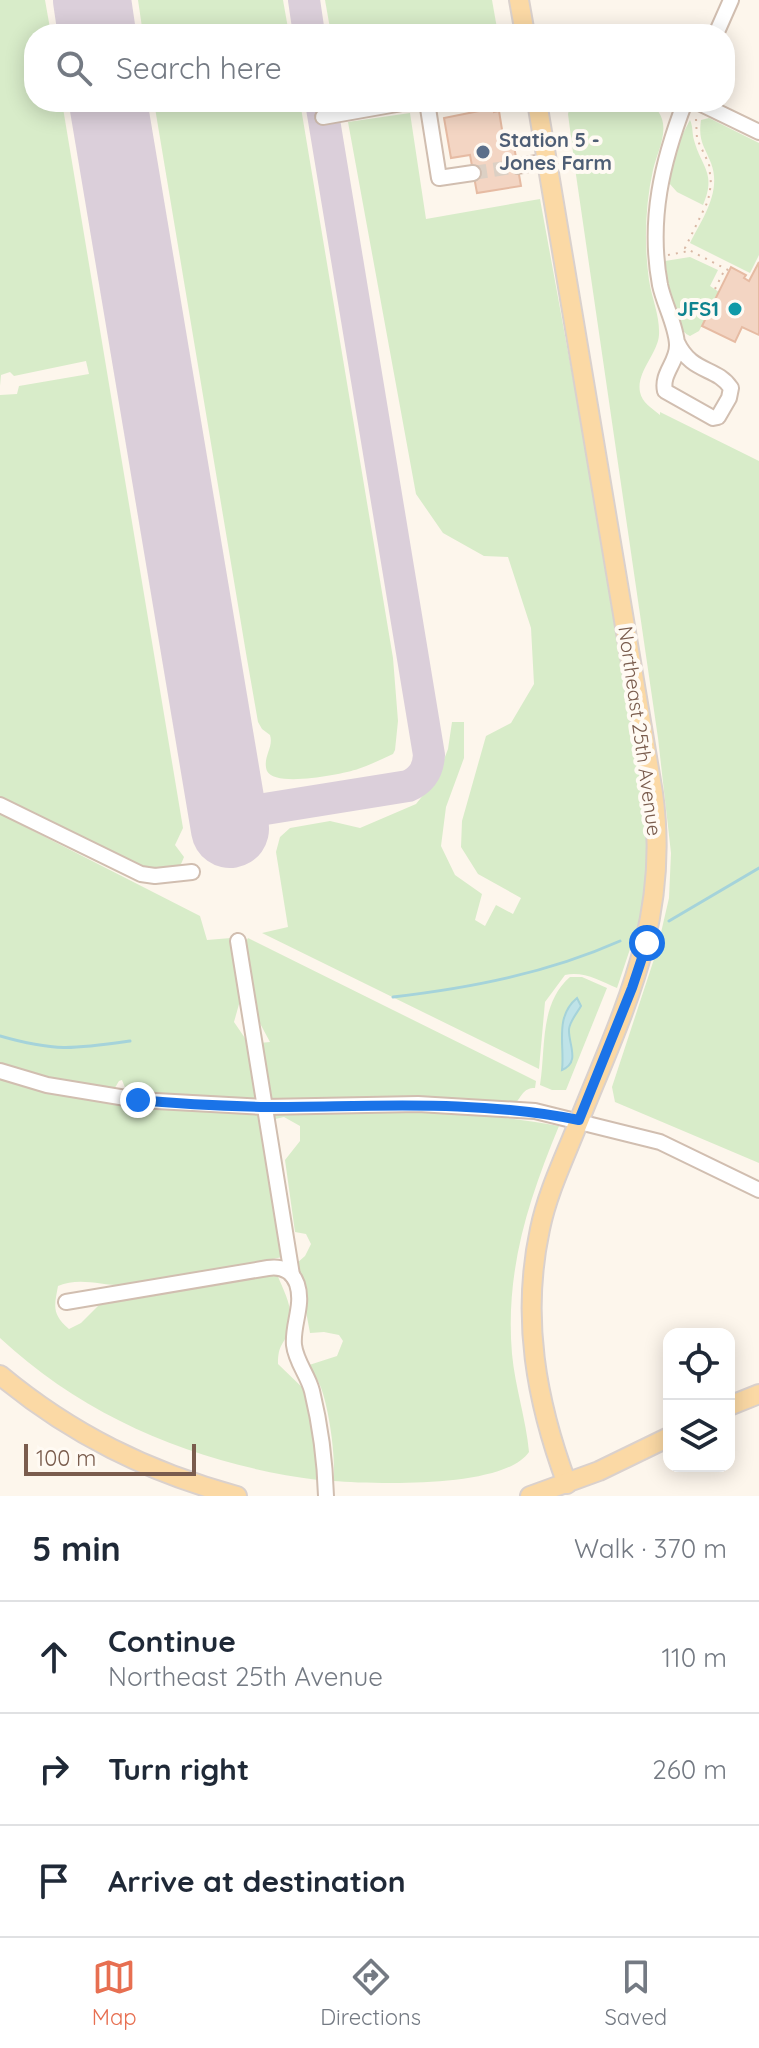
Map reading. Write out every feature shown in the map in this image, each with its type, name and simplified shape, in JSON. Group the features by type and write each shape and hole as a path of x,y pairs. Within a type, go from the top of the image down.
{"main road":[{"path":"519,0 523,24"},
{"name":"Northeast 25th Avenue","path":"539,112 657,826 655,894 647,943 541,1225 532,1295 532,1343 539,1393 567,1484"},
{"path":"0,1375 46,1412 122,1455 177,1479 237,1496"},
{"path":"735,1404 759,1394"},
{"path":"530,1496 567,1484 663,1440"}],"street":[{"path":"720,24 731,0"},
{"path":"323,117 351,112"},
{"path":"429,112 439,178 473,173"},
{"path":"677,342 666,374 665,391 713,418 718,417 731,388 727,382 683,355 660,288 656,256 658,189 665,157 681,112"},
{"path":"718,112 759,132"},
{"path":"518,166 547,161"},
{"path":"0,805 141,874 155,876 192,872"},
{"path":"238,941 292,1275 297,1284 299,1313 294,1343 298,1360 312,1389 326,1496"},
{"path":"0,1071 47,1085 138,1100 265,1107 418,1104 505,1108 579,1120 660,1142 759,1190"},
{"path":"66,1302 268,1268 278,1267 292,1275"}],"path":[{"path":"696,119 697,139 709,164 711,184 708,201 685,248 730,271"},
{"path":"656,256 684,254 690,250"},
{"path":"715,289 725,268"},
{"path":"718,283 722,285"}],"green space":[{"path":"0,0 45,0 49,24 24,24 24,112 64,112 183,828 175,845 184,857 179,869 155,873 133,867 0,796 0,395 17,394 19,386 89,374 86,361 14,376 10,372 1,375 0,386"},
{"path":"138,0 283,0 287,24 142,24"},
{"path":"325,0 492,0 496,24 329,24"},
{"path":"156,112 302,112 393,658 398,721 395,750 393,754 358,769 325,776 282,779 267,771 271,740 258,722"},
{"path":"659,112 662,118 662,140 650,184 646,225 647,266 659,335 641,377 641,396 660,415 660,412 759,461 759,1163 615,1102 612,1087 657,950 669,898 671,853 658,738 568,114"},
{"path":"410,113 426,219 540,199 644,791 649,856 640,919 617,988 585,976 565,975 545,1002 539,1069 262,933 288,927 276,852 280,837 290,828 330,821 360,828 416,804 437,778 448,749 452,722 464,722 464,758 446,807 441,846 455,875 482,894 475,920 485,926 496,905 513,914 521,898 478,874 461,847 462,821 486,736 511,723 534,684 531,628 508,557 484,556 443,533 416,494 348,122"},
{"path":"709,118 759,143 759,255 750,273 690,243 709,205 714,184 711,163 700,133 701,120"},
{"path":"690,120 708,177 703,205 677,192 669,183 678,143"},
{"path":"690,257 718,270 710,286 719,292 699,331 690,336 684,332 675,314 665,261"},
{"path":"0,814 200,916 207,940 231,938 241,997 234,1022 249,1044 270,1042 256,1016 243,947 248,938 536,1081 535,1088 525,1091 515,1104 335,1098 259,1101 137,1096 126,1090 122,1080 113,1091 42,1078 0,1064"},
{"path":"570,977 582,977 607,988 566,1090 552,1090 540,1085 548,1013 560,988"},
{"path":"0,1076 93,1100 150,1108 457,1113 559,1126 521,1237 512,1294 512,1354 529,1452 515,1464 494,1473 467,1478 407,1483 333,1481 333,1445 325,1401 317,1379 306,1366 337,1356 343,1341 339,1335 310,1333 297,1263 311,1244 306,1234 295,1232 285,1160 300,1141 300,1126 284,1117 271,1120 283,1257 128,1285 67,1283 58,1286 56,1310 69,1329 81,1323 103,1301 277,1274 291,1315 278,1364 307,1392 318,1480 231,1463 189,1450 108,1415 70,1393 0,1338"}],"water":[{"path":"577,998 581,1006 569,1029 571,1062 562,1070 563,1023 565,1014"}],"building":[{"name":"Station 5 - Jones Farm","path":"474,112 499,112 505,148 514,146 521,186 477,193 470,155 451,158 444,118"},
{"name":"JFS1","path":"759,262 759,335 742,327 735,342 702,326 731,267 746,275 744,278 749,281"}],"waterway":[{"path":"669,921 759,868"},
{"path":"393,997 508,978 565,962 620,941"},
{"path":"0,1036 65,1048 130,1041"}],"taxiway":[{"path":"304,0 308,24"},
{"path":"228,815 408,786 421,778 429,755 323,112"}],"runway":[{"path":"92,0 96,24"},
{"path":"110,112 230,829"}],"tunnel":[{"path":"473,173 518,166"}],"place":[{"name":"Station 5 - Jones Farm","path":"483,152"},
{"name":"JFS1","path":"735,309"}],"route":[{"path":"138,1100 265,1107 418,1104 505,1108 579,1120 647,943"}]}
